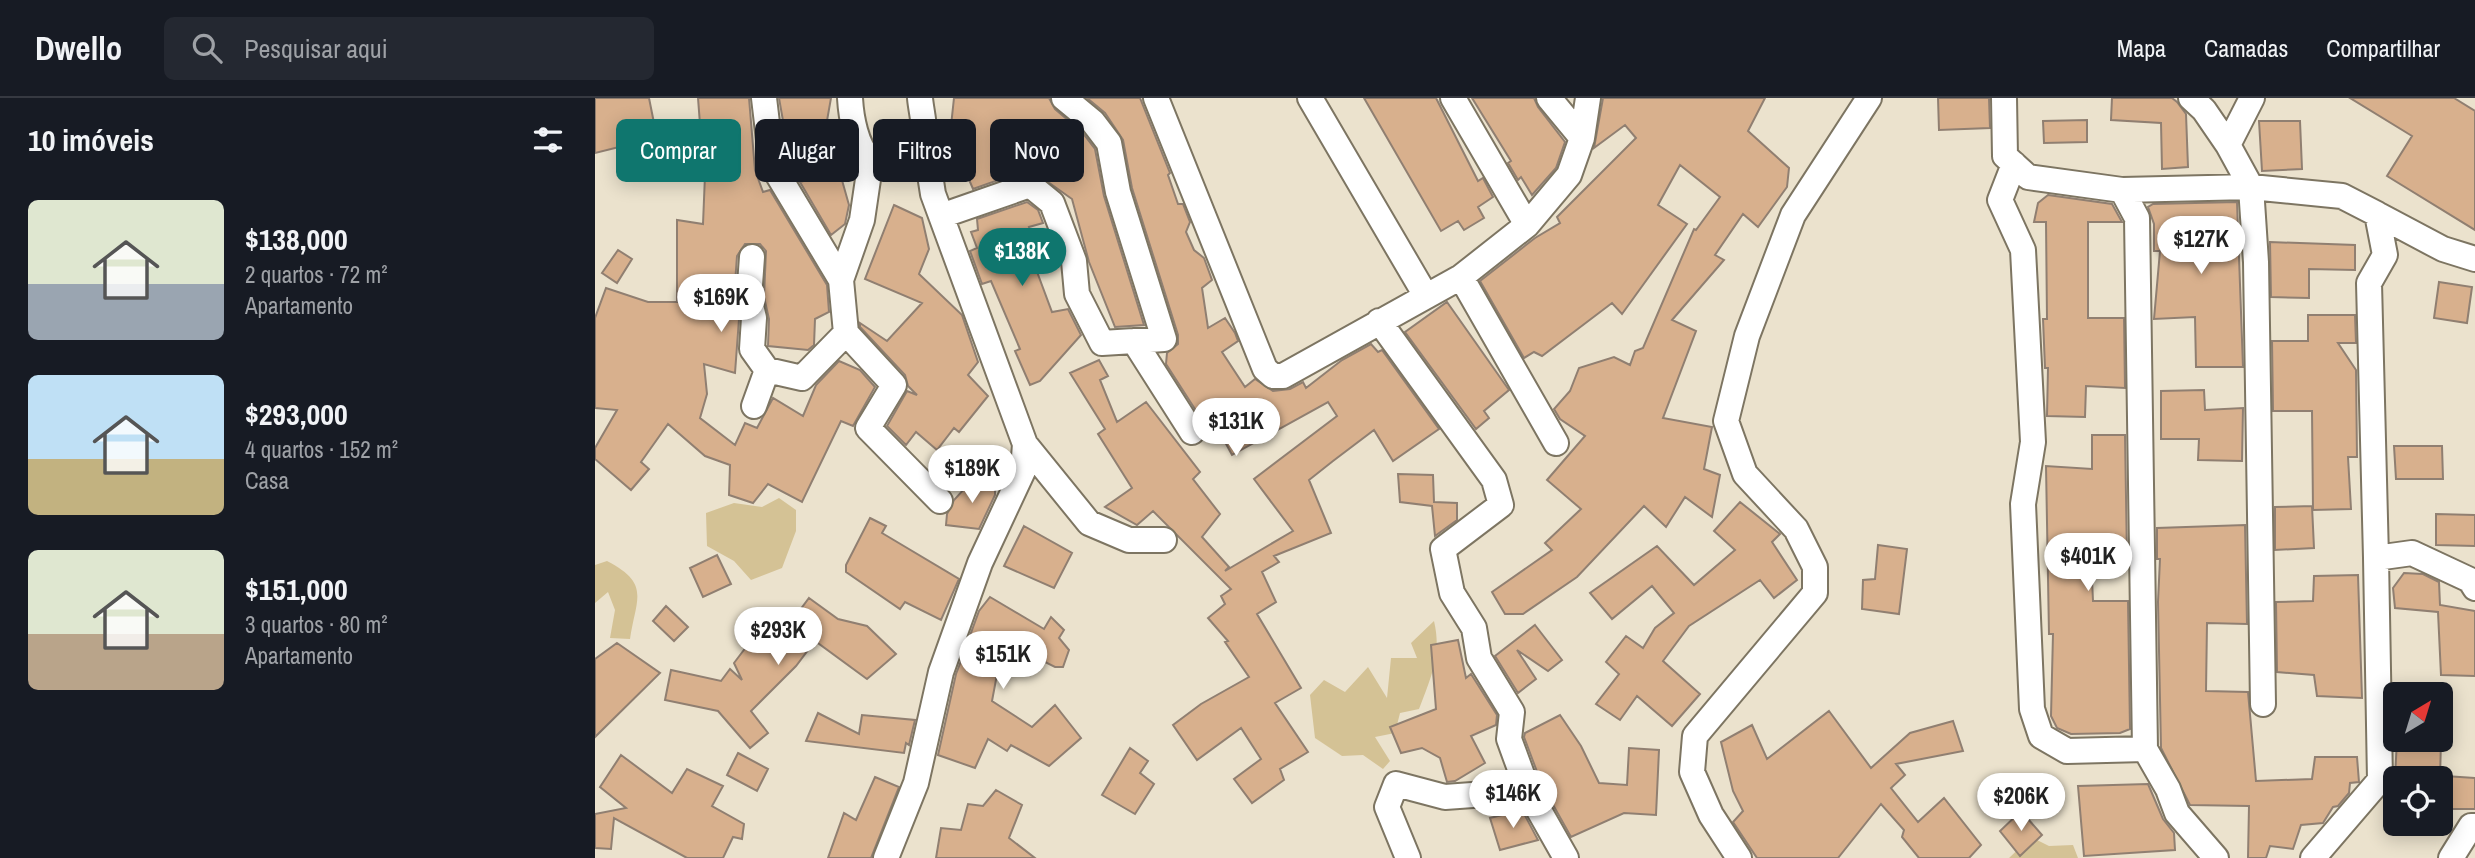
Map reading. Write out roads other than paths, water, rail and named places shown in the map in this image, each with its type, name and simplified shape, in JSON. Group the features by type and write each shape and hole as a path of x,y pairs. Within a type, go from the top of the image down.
{"street":[{"path":"764,98 772,165 841,280"},
{"path":"850,98 860,145 873,156"},
{"path":"920,98 922,119"},
{"path":"906,182 937,205 1030,185 1052,203 1074,261 1077,295 1102,343 1164,339 1118,192 1114,157 1109,143 1093,122 1063,98"},
{"path":"1156,98 1265,369 1273,376 1283,376 1461,276 1527,225 1569,175 1582,138 1588,98"},
{"path":"1310,98 1426,296"},
{"path":"1453,98 1527,225"},
{"path":"1549,98 1582,138"},
{"path":"1739,858 1710,816 1692,772 1695,736 1815,593 1815,566 1796,529 1745,474 1726,421 1747,336 1793,215 1870,98"},
{"path":"2004,98 2005,156 2028,177 2122,190 2251,187 2341,196 2443,249 2475,259"},
{"path":"2191,98 2204,110 2228,145 2251,187 2256,262 2263,704"},
{"path":"2228,145 2252,98"},
{"path":"2014,164 2000,201 2023,250 2033,442 2024,504 2032,709 2041,737 2067,751 2145,749"},
{"path":"875,182 841,280 846,333 894,384 868,428 940,501"},
{"path":"933,182 937,205 1025,444 1089,523 1129,540 1164,540"},
{"path":"2122,190 2137,218 2145,749 2168,789 2177,813 2216,858"},
{"path":"2313,858 2380,780 2369,283 2385,254 2377,214"},
{"path":"752,257 749,298 754,318 752,349 767,370 802,378 846,333"},
{"path":"1461,276 1556,443"},
{"path":"1380,321 1494,480 1501,505 1443,549 1452,593 1474,628 1479,658 1512,712 1509,739 1528,791 1566,858"},
{"path":"1134,341 1192,432"},
{"path":"754,406 767,370"},
{"path":"886,858 916,783 940,672 980,564 1023,471 1025,444"},
{"path":"2376,558 2412,553 2470,580 2475,587"},
{"path":"1408,858 1387,807 1397,784 1445,797 1528,791"},
{"path":"2451,858 2471,826 2475,826"}]}
